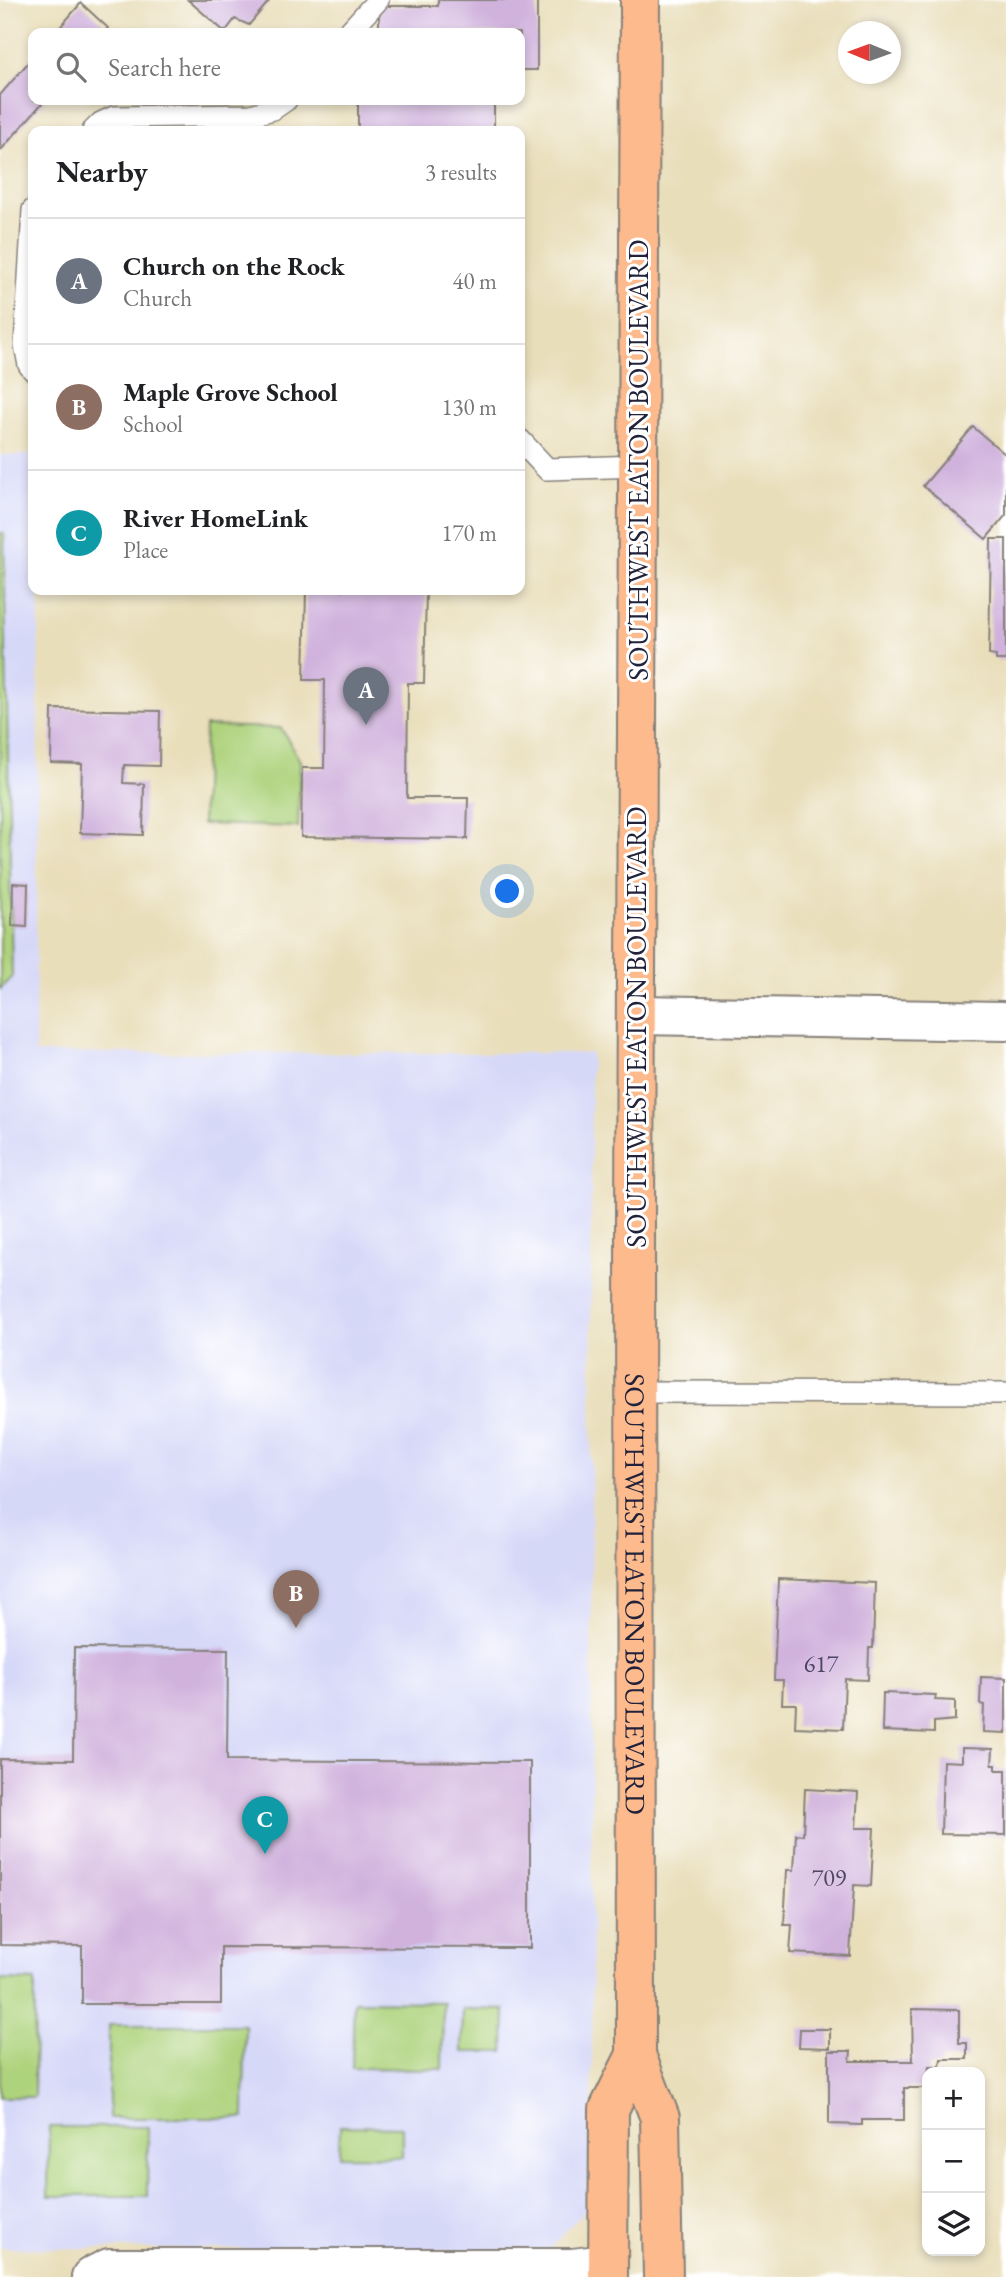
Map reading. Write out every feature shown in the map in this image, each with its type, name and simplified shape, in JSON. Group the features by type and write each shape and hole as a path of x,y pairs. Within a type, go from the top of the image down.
{"main road":[{"name":"SOUTHWEST EATON BOULEVARD","path":"640,0 636,2055 660,2118 663,2277"},
{"name":"SOUTHWEST EATON BOULEVARD","path":"613,2273 608,2109 636,2055"}],"street":[{"path":"637,1015 1006,1021"},
{"path":"91,2277 109,2268 572,2268 613,2273"}],"lane":[{"path":"353,28 378,0"},
{"path":"98,126 114,117 251,115 279,105"},
{"path":"28,294 25,345 28,360"},
{"path":"525,445 547,469 639,466"},
{"path":"636,1392 1006,1393"}],"shaded area":[{"path":"0,455 28,455 28,595 39,595 35,1053 591,1053 592,2203 547,2251 0,2248"}],"green space":[{"path":"0,533 4,533 12,977 0,989"},
{"path":"205,726 281,728 300,761 298,827 202,824"},
{"path":"0,1980 35,1981 34,2097 0,2097"},
{"path":"354,2001 443,2002 442,2069 352,2068"},
{"path":"463,2009 505,2010 504,2052 462,2052"},
{"path":"109,2025 245,2025 244,2118 109,2118"},
{"path":"340,2126 402,2127 402,2157 339,2156"},
{"path":"49,2127 148,2127 147,2196 48,2196"}],"building":[{"path":"188,0 270,0 249,25 235,19 228,28 220,28"},
{"path":"438,0 537,0 537,70 525,70 525,28 379,28 379,6 438,6"},
{"path":"81,3 108,28 59,28"},
{"path":"28,63 28,105 41,105 0,151 0,95"},
{"path":"358,105 494,105 494,126 358,126"},
{"path":"973,427 1006,455 1006,515 986,539 923,486"},
{"path":"991,539 1006,539 1006,660 996,660 996,656 989,655"},
{"path":"306,595 426,595 424,683 408,683 407,798 468,798 467,839 301,837 302,768 324,768 325,680 304,680"},
{"path":"52,709 160,711 159,766 124,765 123,783 144,784 143,835 80,833 82,764 51,763"},
{"path":"13,883 28,884 27,927 12,926"},
{"path":"778,1579 875,1583 873,1648 869,1648 868,1680 845,1679 843,1729 795,1727 796,1704 782,1704 783,1680 774,1680"},
{"path":"74,1648 228,1649 227,1760 530,1762 530,1948 221,1947 221,2004 82,2004 82,1946 0,1945 0,1759 73,1760"},
{"path":"981,1677 1006,1678 1006,1733 983,1732"},
{"path":"883,1693 936,1695 935,1700 955,1701 955,1720 934,1722 934,1733 882,1731"},
{"path":"962,1748 993,1749 992,1765 996,1765 996,1770 1006,1770 1006,1835 941,1834 943,1761 962,1762"},
{"path":"805,1789 858,1792 856,1828 874,1828 871,1886 854,1885 850,1956 790,1953 792,1925 784,1925 787,1870 794,1870 796,1834 803,1835"},
{"path":"912,2009 959,2010 959,2043 967,2043 967,2059 941,2059 940,2066 922,2067 922,2088 904,2088 904,2120 862,2120 862,2125 829,2124 829,2051 851,2051 850,2061 913,2061"},
{"path":"800,2029 830,2029 830,2048 799,2047"}],"place":[{"name":"Church on the Rock","path":"366,725"},
{"name":"Maple Grove School","path":"296,1628"},
{"name":"River HomeLink","path":"265,1854"}]}
